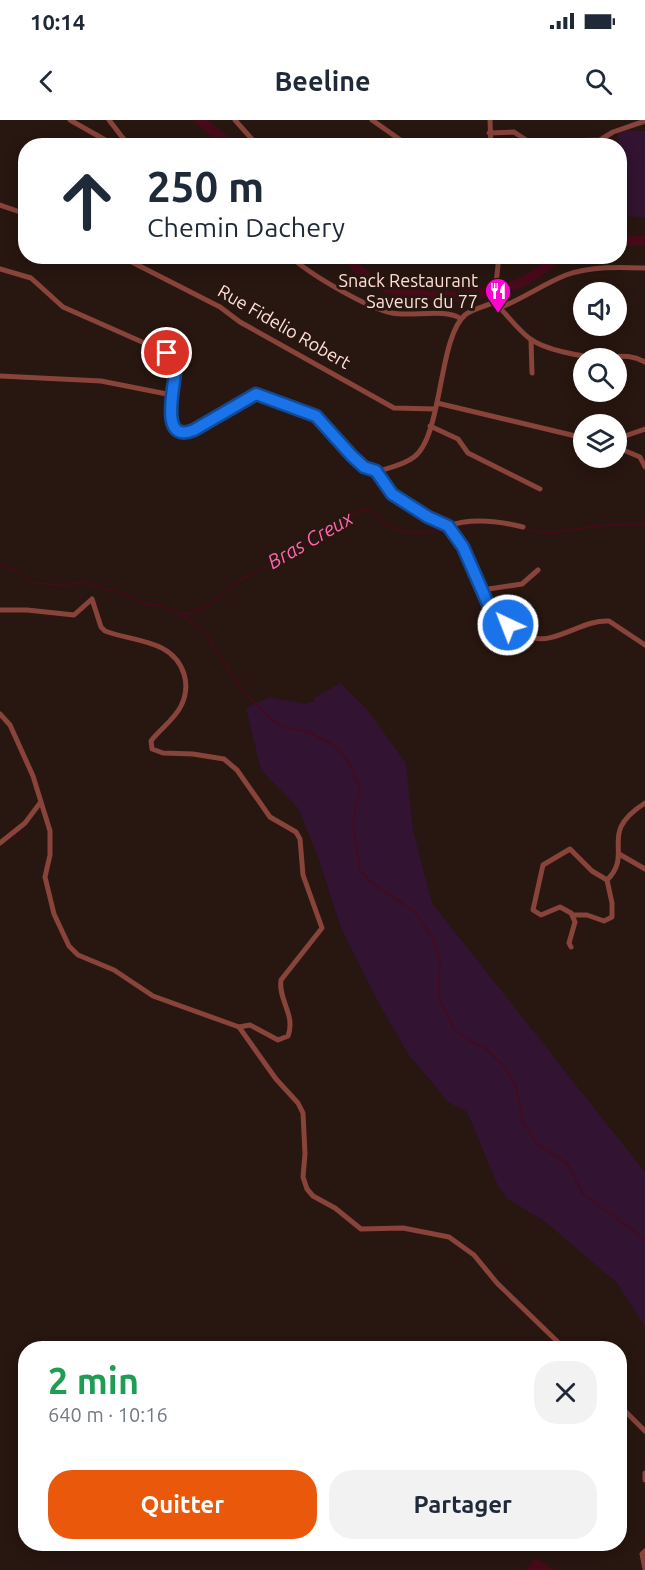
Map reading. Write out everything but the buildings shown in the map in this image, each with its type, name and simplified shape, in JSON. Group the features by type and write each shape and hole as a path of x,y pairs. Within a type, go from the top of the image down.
{"street":[{"path":"70,120 102,138"},
{"path":"109,120 123,138"},
{"path":"235,120 251,138"},
{"path":"372,120 398,138"},
{"path":"490,120 490,138"},
{"path":"603,138 613,132 645,121"},
{"path":"489,133 514,132 523,138"},
{"path":"0,205 18,211"},
{"name":"Rue Fidelio Robert","path":"136,264 220,307 240,322 394,408 436,406 573,436"},
{"path":"300,264 317,277 389,312 449,314 461,319"},
{"path":"499,264 494,300 531,340 571,353 599,357 628,355 645,362"},
{"path":"499,308 526,298 567,274 609,267 645,268"},
{"path":"0,269 32,278 63,307 167,353 175,370 172,423 181,432 194,430 256,394 308,411 324,422 352,456 364,467 376,471 392,494 428,517 448,526 463,547 493,610 508,625 528,637 546,637 602,620 615,623 645,645"},
{"path":"376,471 414,457 420,452 436,406 452,340 461,319 466,314 494,300"},
{"path":"531,340 532,373"},
{"path":"0,376 101,381 172,394"},
{"path":"430,426 458,439 468,453 540,489"},
{"path":"627,435 645,429"},
{"path":"627,452 640,457 645,467"},
{"path":"448,526 459,522 490,521 523,527"},
{"path":"482,590 522,584 538,570"},
{"path":"0,610 27,610 74,615 92,600 101,627 105,631 154,644 170,652 182,667 185,676 184,700 181,708 151,741 153,749 163,753 193,753 224,759 237,770 270,818 296,832 303,875 322,928 281,980 281,994 290,1018 288,1036 278,1040 249,1025 239,1027 153,996 114,970 78,955 69,946 54,914 45,878 50,855 50,831 33,776 10,726 0,714"},
{"path":"0,843 25,823 40,803"},
{"path":"607,880 617,867 618,829 630,813 645,803"},
{"path":"570,849 592,871 607,880 612,903 612,917 604,921 587,915 573,915 560,907 543,915 538,915 533,910 543,865 570,849"},
{"path":"619,854 645,869"},
{"path":"571,947 571,932 575,922 573,915"},
{"path":"239,1027 276,1078 298,1103 303,1113 305,1154 303,1177 313,1196 335,1208 361,1229 403,1228 449,1237 474,1255 497,1283 557,1341"},
{"path":"627,1413 645,1431"},
{"path":"645,1473 645,1479"},
{"path":"645,1551 642,1554 645,1569"}],"shaded area":[{"path":"618,130 645,131 645,217 627,216 627,138 618,138"},
{"path":"340,683 366,708 406,763 413,830 432,903 645,1172 645,1327 617,1283 544,1221 507,1199 498,1186 467,1112 448,1102 408,1054 378,1002 341,928 318,857 298,808 261,770 246,708 269,697 305,704 315,701 314,698"},
{"path":"536,1558 554,1570 526,1570"}],"waterway":[{"path":"199,120 222,138"},
{"path":"627,241 645,241"},
{"path":"355,264 361,273 379,284 401,292 426,296 476,294 499,290 517,284 549,264"},
{"name":"Bras Creux","path":"180,615 200,610 235,584 363,510 372,512 389,526 404,531 447,529"},
{"name":"Bras Creux","path":"465,525 478,523"},
{"name":"Bras Creux","path":"524,529 549,533 605,525 645,524"},
{"path":"0,564 15,570 34,583 62,585 83,582 133,597 145,604 158,605 187,618 207,636 241,688 266,715 279,725 310,733 334,745 349,763 360,787 353,823 360,871 376,886 414,911 432,937 440,960 438,996 454,1029 468,1040 484,1047 505,1067 515,1084 524,1124 538,1145 567,1163 583,1194 645,1239"}],"place":[{"name":"Snack Restaurant Saveurs du 77","path":"498,314"}],"route":[{"path":"167,353 172,359 175,370 171,415 174,427 181,432 194,430 256,394 265,395 308,411 324,422 364,467 376,471 392,494 428,517 448,526 463,547 486,602 508,625"}]}
